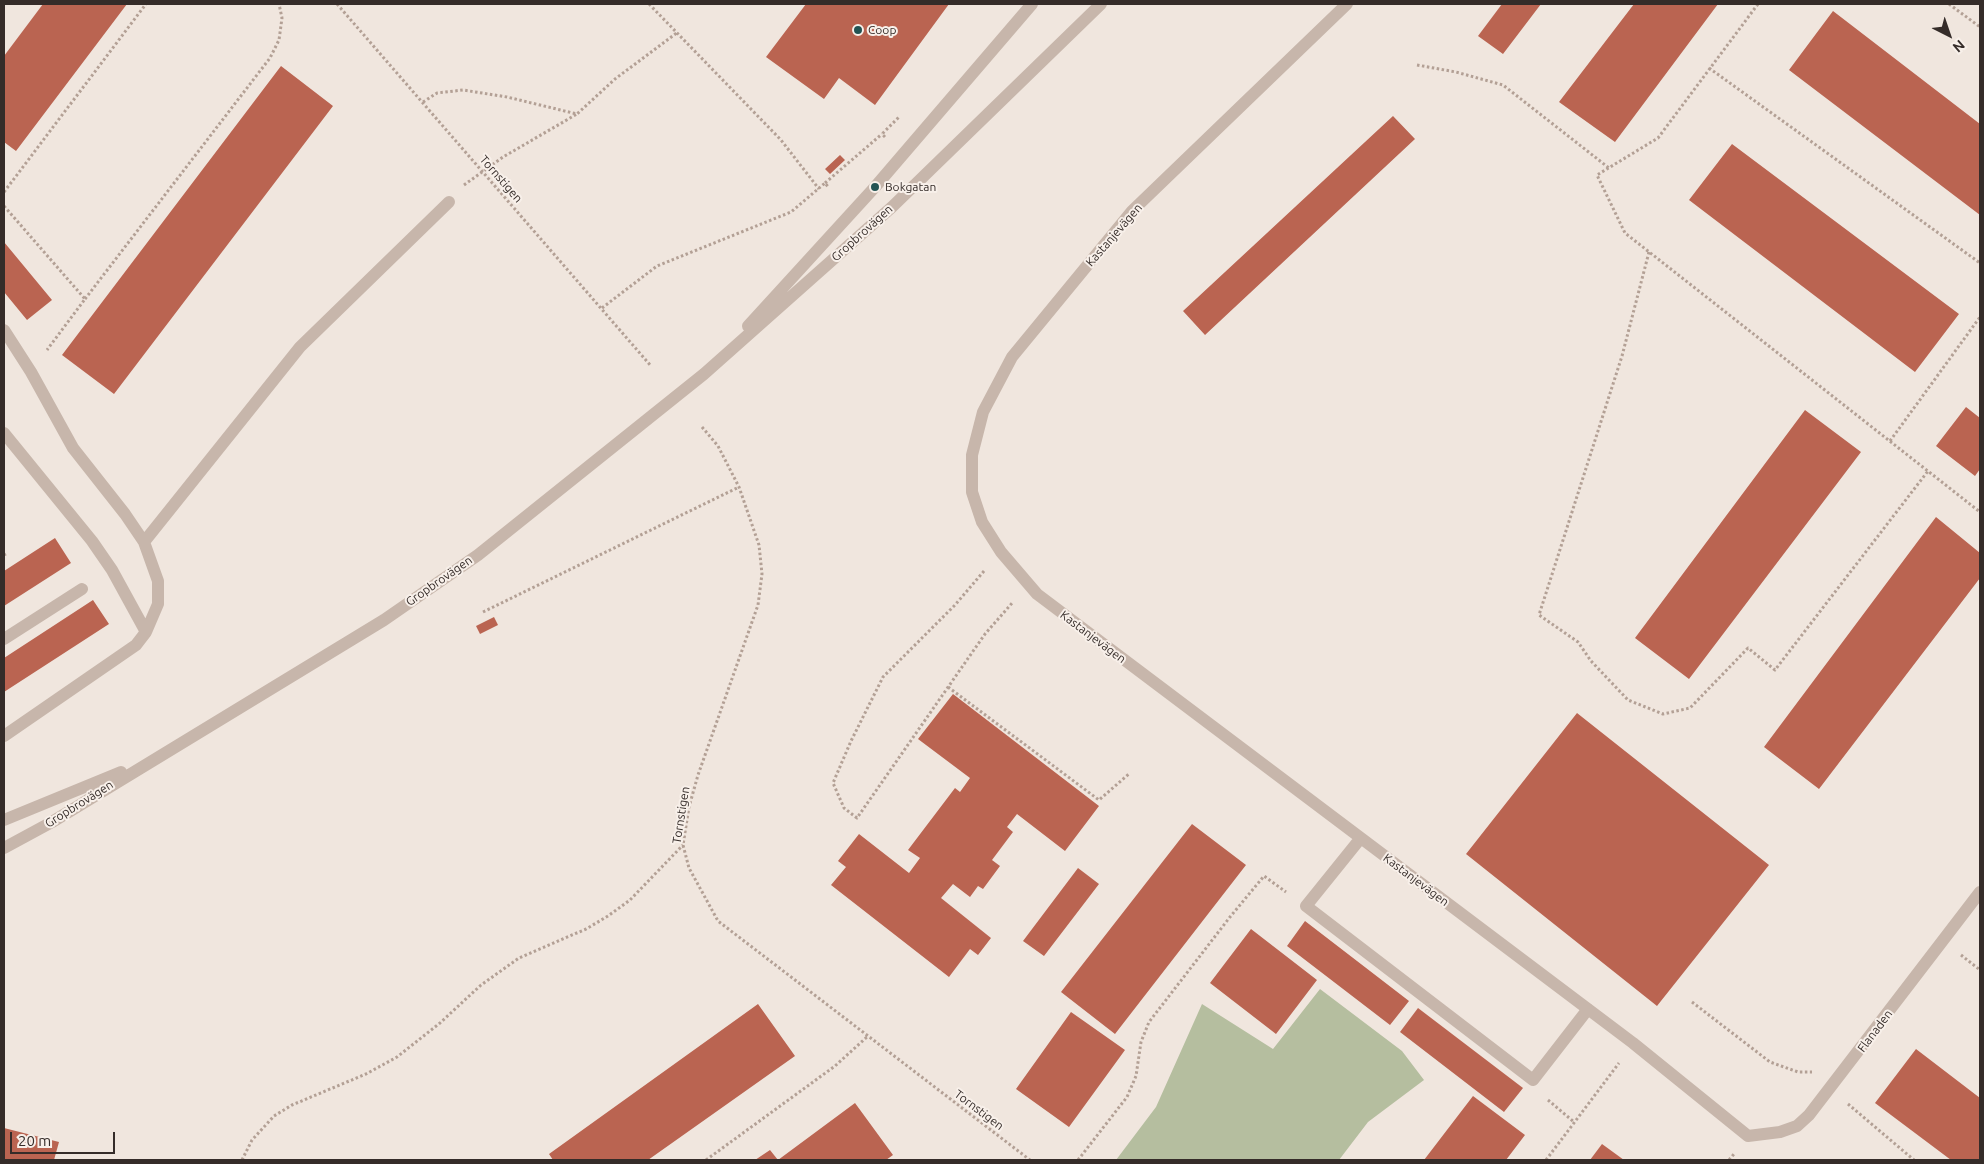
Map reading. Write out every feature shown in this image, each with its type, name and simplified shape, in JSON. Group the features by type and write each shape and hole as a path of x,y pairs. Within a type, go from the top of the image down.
{"street":[{"name":"Gropbrovägen","path":"704,374 875,187 1032,4"},
{"name":"Gropbrovägen","path":"4,848 52,822 154,758 384,620 478,555 704,374 892,207 1101,4"},
{"name":"Kastanjevägen","path":"1347,4 1132,212 1012,357 983,412 972,455 972,492 982,522 1001,552 1036,594 1633,1043 1748,1136"},
{"path":"144,542 300,347 449,202"},
{"path":"4,330 31,372 73,448 125,514 144,542 158,581 158,604 146,632 136,645 4,736"},
{"path":"4,433 92,542 112,570 146,632"},
{"path":"4,639 82,589"},
{"name":"Gropbrovägen","path":"4,820 154,758"},
{"path":"1360,839 1306,906 1533,1080 1588,1009"},
{"name":"Flanaden","path":"1748,1136 1780,1132 1797,1126 1831,1090 1980,892"}],"path":[{"path":"4,192 146,4"},
{"path":"31,372 270,58 279,40 282,18 279,4"},
{"name":"Tornstigen","path":"338,4 651,366"},
{"path":"649,4 781,140 819,189"},
{"path":"1758,4 1658,138 1597,175 1625,233 1980,512"},
{"path":"1949,4 1980,27"},
{"path":"449,202 462,186 503,157 577,114 615,79 678,32"},
{"path":"1417,65 1503,85 1608,168"},
{"path":"1710,68 1980,263"},
{"path":"423,102 437,93 463,90 507,97 577,114"},
{"path":"602,308 657,266 791,212 882,134"},
{"path":"825,183 829,188"},
{"path":"4,206 85,300"},
{"path":"1649,252 1622,356 1539,615 1578,642 1591,661 1628,700 1663,714 1690,708 1748,648 1775,670 1928,470"},
{"path":"1890,441 1980,317"},
{"name":"Tornstigen","path":"702,427 718,446 739,487 758,545 762,574 758,605 698,774 689,807 683,846 689,868 718,921 1030,1160"},
{"path":"483,612 739,487"},
{"path":"1001,552 955,604 883,677 832,783 844,808 857,818 985,634 1024,590 1027,583"},
{"path":"948,687 1100,800 1130,773"},
{"path":"242,1160 252,1140 274,1116 292,1105 366,1074 397,1057 440,1023 481,985 519,958 586,929 630,900 683,846"},
{"path":"1078,1160 1127,1097 1136,1076 1141,1042 1149,1022 1264,876 1306,906"},
{"path":"1692,1002 1770,1062 1798,1072 1823,1072 1852,1061"},
{"path":"706,1160 836,1066 868,1036"},
{"path":"1546,1160 1633,1043"},
{"path":"1533,1080 1532,1086 1574,1122"},
{"path":"1831,1090 1914,1160"}],"green space":[{"path":"1320,989 1402,1051 1424,1080 1368,1122 1339,1160 1116,1160 1156,1107 1202,1004 1273,1049"}],"building":[{"path":"43,4 127,4 16,151 4,142 4,56"},
{"name":"Coop","path":"806,4 949,4 875,105 839,78 824,99 766,57"},
{"path":"1502,4 1541,4 1503,54 1478,36"},
{"path":"1634,4 1718,4 1615,142 1559,102"},
{"path":"1833,11 1980,124 1980,215 1789,70"},
{"path":"281,66 333,106 114,394 62,355"},
{"path":"1393,116 1415,139 1205,335 1183,311"},
{"path":"1732,144 1959,314 1915,372 1689,200"},
{"path":"840,155 845,160 830,174 825,169"},
{"path":"4,242 52,300 27,320 4,292"},
{"path":"1966,407 1980,418 1980,469 1975,476 1936,446"},
{"path":"1805,410 1861,452 1689,679 1635,638"},
{"path":"1936,517 1980,553 1980,578 1819,789 1764,747"},
{"path":"55,538 71,563 4,606 4,571"},
{"path":"93,600 109,624 4,692 4,658"},
{"path":"494,617 498,625 480,634 476,626"},
{"path":"953,694 1099,806 1065,851 1017,814 1007,827 1013,832 992,860 1000,866 983,889 978,886 970,897 953,884 941,898 991,938 978,955 970,949 949,977 831,885 846,867 838,861 859,834 909,873 920,858 908,850 955,788 960,792 970,778 918,739"},
{"path":"1577,713 1769,865 1657,1006 1466,854"},
{"path":"1192,824 1246,865 1115,1034 1061,992"},
{"path":"1078,868 1099,884 1044,956 1023,941"},
{"path":"1305,921 1409,1001 1390,1025 1287,946"},
{"path":"1251,929 1317,980 1276,1034 1210,983"},
{"path":"758,1004 795,1056 648,1160 553,1160 549,1154"},
{"path":"1418,1008 1523,1088 1504,1112 1400,1032"},
{"path":"1071,1012 1125,1050 1069,1127 1016,1089"},
{"path":"1916,1049 1980,1098 1980,1160 1951,1160 1875,1103"},
{"path":"1473,1096 1525,1135 1506,1160 1424,1160"},
{"path":"855,1103 893,1155 886,1160 778,1160"},
{"path":"4,1128 59,1142 54,1160 4,1160"},
{"path":"1602,1144 1624,1160 1590,1160"},
{"path":"770,1150 778,1160 755,1160"}],"place":[{"name":"Coop","path":"858,30"},
{"name":"Bokgatan","path":"875,187"}]}
